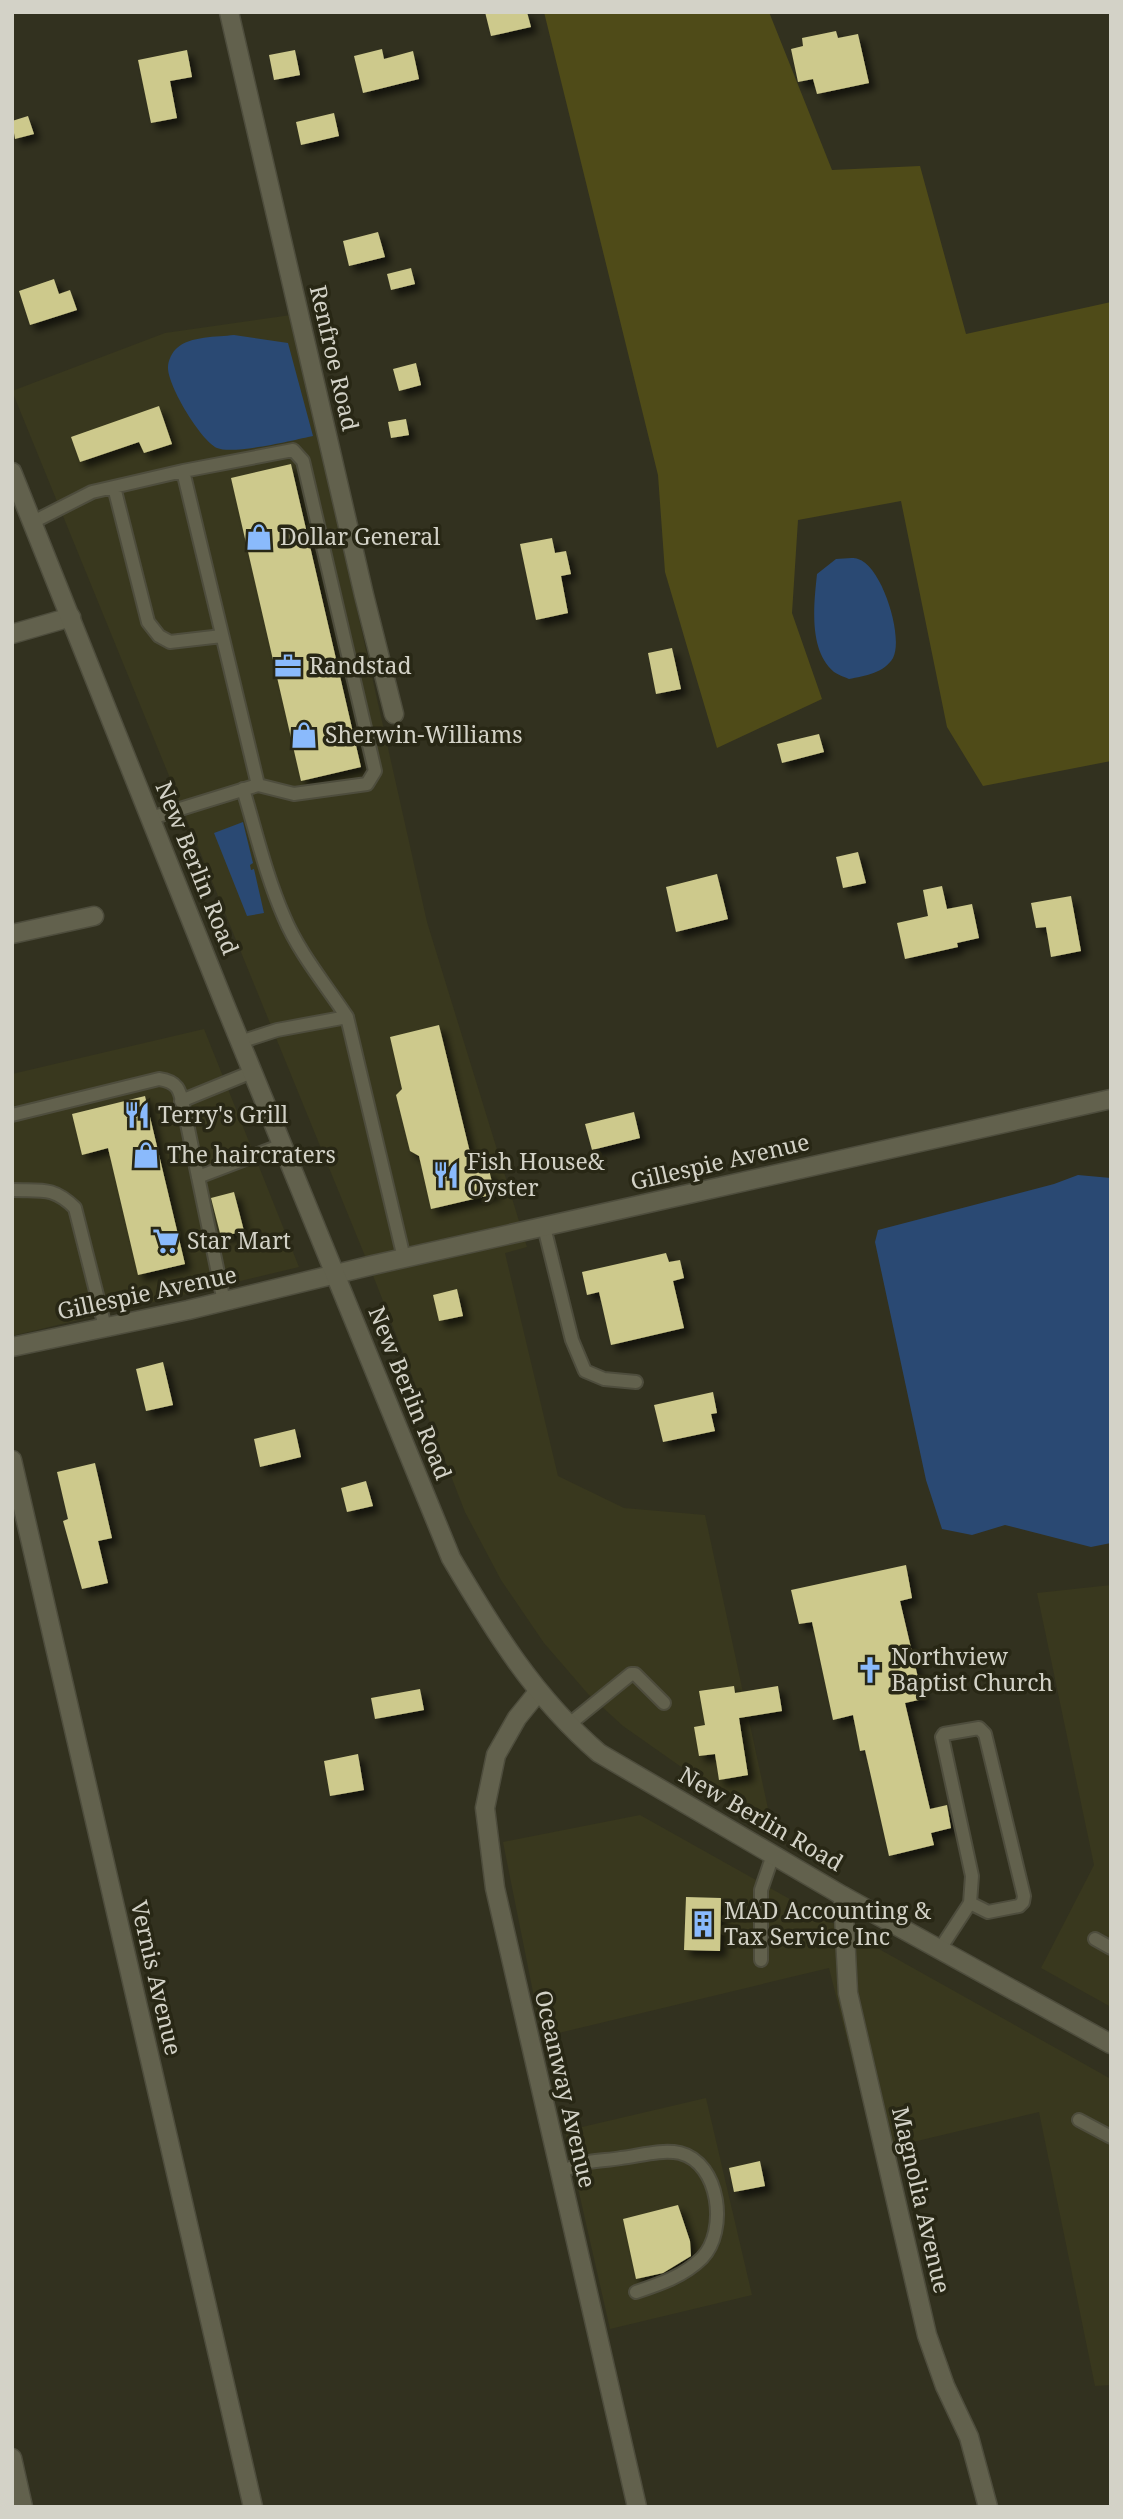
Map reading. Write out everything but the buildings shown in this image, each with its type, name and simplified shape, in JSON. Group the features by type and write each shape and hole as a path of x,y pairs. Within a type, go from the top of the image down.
{"street":[{"name":"Renfroe Road","path":"229,12 394,714"},
{"name":"New Berlin Road","path":"14,479 451,1558 492,1629 538,1692 568,1726 599,1753 843,1896 1111,2044"},
{"path":"12,634 71,617"},
{"path":"12,934 94,916"},
{"name":"Gillespie Avenue","path":"12,1347 224,1302 334,1274 1111,1099"},
{"name":"Vernis Avenue","path":"12,1460 253,2507"},
{"name":"Oceanway Avenue","path":"538,1692 517,1718 496,1755 485,1808 495,1888 637,2507"},
{"name":"Magnolia Avenue","path":"843,1896 848,1993 927,2335 969,2437 988,2507"},
{"path":"12,2458 23,2507"}],"lane":[{"path":"33,522 92,492 183,471 293,450 303,461 375,771 367,784 294,794 258,785 150,818"},
{"path":"183,471 258,785"},
{"path":"114,487 148,622 159,636 170,642 222,636"},
{"path":"243,789 259,848 284,917 347,1017 404,1258"},
{"path":"240,1042 277,1030 347,1017"},
{"path":"181,1101 252,1072"},
{"path":"12,1115 159,1079 171,1080 178,1087 224,1302"},
{"path":"198,1177 282,1145"},
{"path":"12,1191 46,1191 62,1195 75,1208 105,1327"},
{"path":"544,1227 572,1340 585,1371 604,1379 636,1382"},
{"path":"568,1726 631,1674 664,1703"},
{"path":"940,1949 970,1903 972,1865 942,1737 944,1734 979,1728 985,1734 1024,1896 1019,1906 988,1912 970,1903"},
{"path":"761,1959 761,1890 773,1855"},
{"path":"1095,1940 1111,1948"},
{"path":"1079,2120 1111,2137"},
{"path":"559,2172 589,2162 680,2153 696,2161 706,2173 715,2195 716,2233 704,2256 688,2270 666,2283 636,2292"}],"shaded area":[{"path":"544,12 769,12 832,170 920,166 966,334 1111,302 1111,761 983,786 947,727 901,501 798,520 792,613 822,699 717,748 665,572 658,475"},
{"path":"291,315 427,922 527,1247 505,1253 558,1476 624,1508 705,1515 770,1818 687,1771 623,1726 588,1694 544,1643 501,1580 465,1512 376,1283 12,391 165,333"},
{"path":"204,1029 299,1267 12,1336 12,1074"},
{"path":"1111,1585 1111,2007 1041,1968 1094,1865 1037,1593"},
{"path":"640,1815 1111,2079 1111,2385 1095,2386 1039,2112 875,2151 829,1968 542,2037 503,1842"},
{"path":"706,2098 752,2295 610,2329 565,2131"}],"water":[{"path":"234,335 288,343 313,436 264,446 225,450 217,448 202,435 173,386 168,367 170,359 177,348 189,341"},
{"path":"836,559 858,559 867,564 875,574 889,603 896,635 893,658 885,667 874,673 849,679 834,672 826,663 816,639 817,574"},
{"path":"243,822 253,863 250,865 251,870 254,869 264,913 247,916 214,833"},
{"path":"1078,1175 1111,1178 1111,1543 1091,1547 1005,1525 972,1535 942,1529 926,1480 875,1242 878,1230 1054,1184"}],"place":[{"name":"Dollar General","path":"259,537"},
{"name":"Randstad","path":"288,666"},
{"name":"Sherwin-Williams","path":"304,735"},
{"name":"Terry's Grill","path":"137,1115"},
{"name":"The haircraters","path":"146,1155"},
{"name":"Fish House& Oyster","path":"446,1175"},
{"name":"Star Mart","path":"166,1241"},
{"name":"Northview Baptist Church","path":"870,1670"},
{"name":"MAD Accounting & Tax Service Inc","path":"703,1924"}]}
